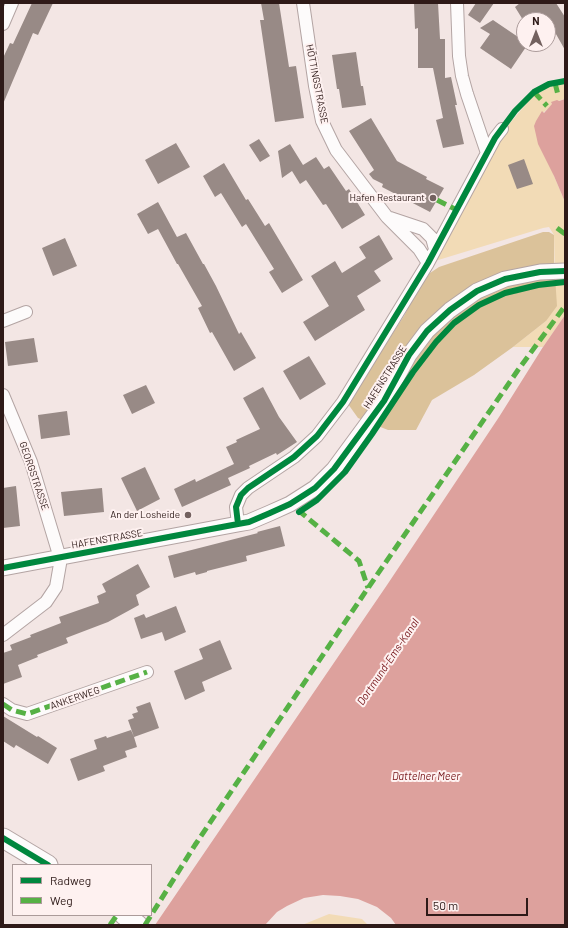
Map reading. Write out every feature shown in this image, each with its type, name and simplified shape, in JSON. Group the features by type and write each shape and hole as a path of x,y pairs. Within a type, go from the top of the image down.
{"main road":[{"path":"3,838 46,864"},
{"path":"125,916 138,925"}],"street":[{"path":"3,24 12,3"},
{"name":"HÖTTINGSTRASSE","path":"303,3 315,86 322,121 336,150 387,217 419,249 428,263"},
{"path":"457,3 459,56 462,76 488,153"},
{"path":"238,524 236,507 241,495 248,488 294,457 317,436 343,402 428,263 495,138 502,129"},
{"path":"387,217 423,229 432,238 435,249"},
{"name":"HAFENSTRASSE","path":"3,568 249,522 290,504 315,488 334,469 384,401 409,355 427,331 450,310 477,291 505,279 540,272 565,271"},
{"path":"3,321 26,312"},
{"name":"GEORGSTRASSE","path":"3,394 31,462 60,558"},
{"path":"3,635 46,602 56,587 60,558"},
{"name":"ANKERWEG","path":"3,704 12,710 27,714 147,672"}],"shaded area":[{"path":"565,82 565,99 551,103 553,104 543,113 554,176 565,202 565,315 543,347 513,347 546,321 555,283 554,235 549,227 435,261 497,139 535,94 546,87"},
{"path":"543,232 549,232 554,235 557,306 546,321 474,375 432,400 416,430 388,430 358,418 348,404 404,316 418,289 430,273 439,267"},
{"path":"329,914 362,919 368,925 302,925"}],"water":[{"path":"565,99 565,202 538,144 534,126 542,111 544,113 552,104 551,102"},
{"name":"Dattelner Meer","path":"565,315 565,925 396,925 391,918 377,907 358,899 323,895 304,898 287,906 277,912 265,925 155,925 387,585"}],"building":[{"path":"32,3 53,3 38,35 33,33 3,104 3,58 10,43 13,44"},
{"path":"261,3 279,3 289,67 296,66 304,118 275,122 260,20 264,20"},
{"path":"414,3 438,3 440,39 445,39 445,78 451,77 457,105 455,105 464,144 443,148 436,120 443,118 433,68 418,68 418,28 415,29"},
{"path":"476,3 494,3 480,23 468,15"},
{"path":"520,3 556,3 565,17 565,50 556,34 556,12 518,12 515,7"},
{"path":"493,20 516,36 516,52 523,52 511,69 480,48 490,34 480,28"},
{"path":"356,52 361,86 363,86 366,105 342,108 339,89 337,89 332,55"},
{"path":"371,118 397,161 444,188 430,212 382,187 383,184 373,179 369,174 374,170 349,131"},
{"path":"259,139 270,156 260,162 249,145"},
{"path":"176,143 190,167 158,184 145,160"},
{"path":"290,144 303,165 316,157 324,169 329,166 346,191 349,189 365,215 342,229 326,204 323,205 306,180 300,184 292,171 282,178 278,151"},
{"path":"524,159 533,184 517,189 508,165"},
{"path":"224,163 246,200 248,199 265,226 269,223 303,280 282,293 269,272 274,269 246,224 242,227 221,193 215,197 203,176"},
{"path":"158,202 177,237 186,233 216,286 239,334 241,332 256,358 234,371 212,332 210,333 198,308 202,306 158,229 148,234 137,214"},
{"path":"379,235 393,259 374,271 381,281 357,296 365,310 315,341 303,322 329,306 311,276 335,261 342,273 366,258 359,247"},
{"path":"65,238 77,266 53,276 42,248"},
{"path":"34,338 38,362 8,366 5,342"},
{"path":"309,356 326,384 300,400 283,371"},
{"path":"146,385 155,403 132,414 123,395"},
{"path":"263,387 279,417 297,442 277,455 276,453 249,466 250,468 228,478 231,485 182,507 174,489 195,479 196,482 234,464 226,447 237,442 236,440 260,429 243,398"},
{"path":"67,411 70,435 41,439 38,415"},
{"path":"145,467 160,499 137,511 121,478"},
{"path":"16,486 20,526 3,528 3,488"},
{"path":"102,488 104,512 64,516 61,492"},
{"path":"280,526 285,546 246,556 247,561 196,575 195,572 174,578 168,556"},
{"path":"138,564 150,587 136,595 139,605 108,622 66,638 68,643 37,655 38,657 18,665 22,677 3,684 3,653 12,650 10,645 31,637 30,635 61,623 59,617 99,603 97,596 106,592 102,584"},
{"path":"176,606 186,632 165,641 162,632 141,639 134,618 144,614 146,618"},
{"path":"220,640 232,669 202,682 205,691 185,700 174,671 203,659 199,649"},
{"path":"150,702 159,728 134,737 128,720 134,718 132,714 138,712 136,707"},
{"path":"3,716 57,748 48,764 16,745 14,748 3,741"},
{"path":"131,730 137,747 125,751 127,757 103,766 105,771 78,781 70,759 97,749 94,740 106,736 107,738"}],"marked path":[{"path":"555,83 558,95"},
{"path":"534,92 547,106"},
{"path":"437,200 457,210"},
{"path":"557,228 565,234"},
{"path":"152,914 195,845 368,588 518,370 565,306"},
{"path":"298,510 359,561 368,588"},
{"path":"3,704 12,710 27,714 147,672"},
{"path":"110,925 116,916"},
{"path":"145,925 151,916"}],"cycle path":[{"path":"238,524 236,507 241,495 248,488 294,457 305,447 317,436 343,402 428,263 495,138 515,111 534,92 549,84 565,81"},
{"path":"3,568 249,522 290,504 315,488 334,469 384,401 409,355 427,331 450,310 477,291 505,279 540,272 565,271"},
{"path":"299,512 317,500 345,472 413,372 436,342 454,323 479,305 505,293 538,285 565,282"},
{"path":"3,838 46,864"}],"place":[{"name":"Hafen Restaurant","path":"433,198"},
{"name":"An der Losheide","path":"188,515"}],"water label":[{"name":"Dortmund-Ems-Kanal","path":"388,662"}]}
